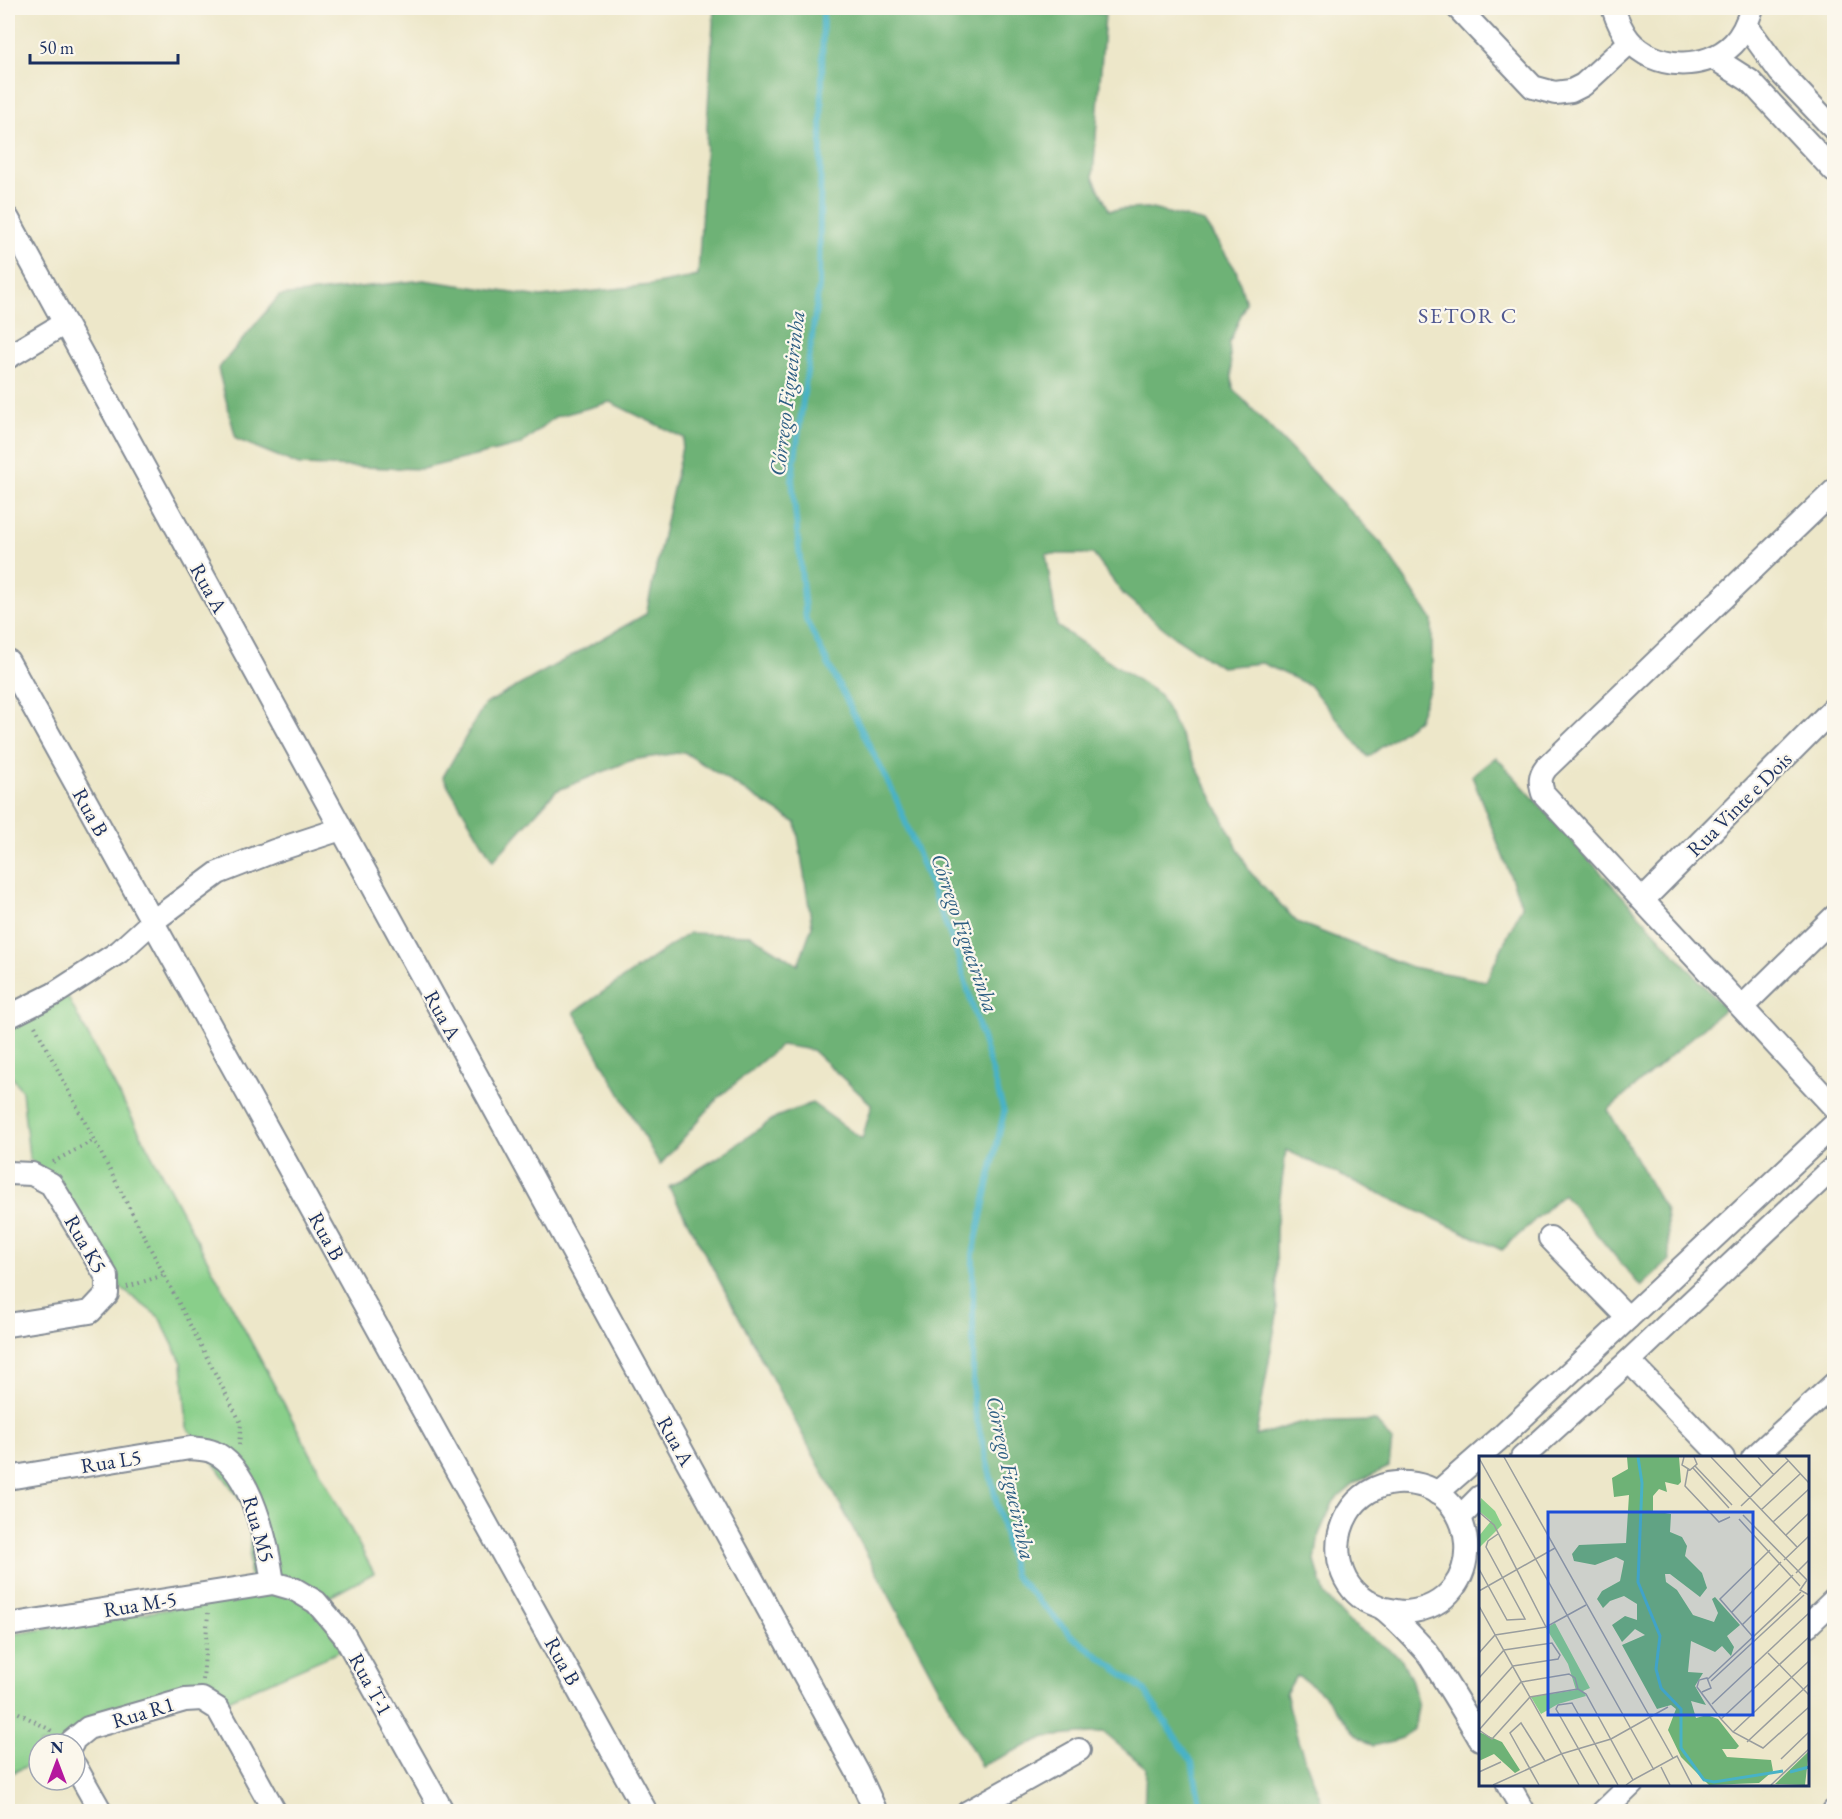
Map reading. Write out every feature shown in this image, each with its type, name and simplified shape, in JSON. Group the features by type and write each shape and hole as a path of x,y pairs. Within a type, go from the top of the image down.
{"street":[{"path":"1458,8 1533,87 1555,93 1571,91 1583,85 1630,42"},
{"path":"1613,8 1619,26 1630,42 1648,56 1669,63 1693,63 1714,57 1733,44 1749,16"},
{"path":"1749,16 1780,72 1834,129"},
{"path":"1714,57 1750,81 1834,171"},
{"name":"Rua A","path":"8,219 853,1763 876,1812"},
{"path":"8,357 65,323"},
{"path":"1834,491 1540,775 1543,793 1834,1107"},
{"name":"Rua B","path":"8,661 646,1812"},
{"name":"Rua Vinte e Dois","path":"1643,900 1834,708"},
{"path":"16,1012 54,994 119,952 152,922 218,873 274,850 341,829"},
{"path":"1742,1007 1834,917"},
{"path":"1479,1456 1834,1125"},
{"path":"1524,1456 1629,1361 1834,1167"},
{"path":"8,1173 32,1174"},
{"name":"Rua K5","path":"8,1325 90,1312 107,1294 107,1277 51,1184 32,1174"},
{"path":"1550,1238 1628,1318"},
{"path":"1629,1361 1721,1456"},
{"path":"1755,1456 1834,1384"},
{"name":"Rua L5","path":"8,1478 190,1448 222,1458"},
{"path":"1437,1493 1479,1456"},
{"name":"Rua M5","path":"222,1458 246,1485 269,1553 273,1583"},
{"path":"1384,1610 1406,1612 1427,1607 1446,1596 1460,1579 1467,1559 1467,1537 1460,1517 1447,1500 1430,1488 1409,1482 1388,1484 1368,1492 1352,1506 1341,1525 1337,1545 1340,1567 1350,1586 1365,1600 1384,1610 1427,1652 1475,1714 1479,1734"},
{"path":"1460,1517 1479,1498"},
{"name":"Rua M-5","path":"8,1625 273,1583"},
{"name":"Rua T-1","path":"273,1583 294,1588 316,1602 344,1635 443,1812"},
{"path":"1809,1624 1834,1600"},
{"path":"1427,1607 1425,1629 1427,1652"},
{"name":"Rua R1","path":"84,1732 88,1728 185,1700 210,1704"},
{"path":"210,1704 275,1812"},
{"path":"968,1812 1079,1750"},
{"path":"1509,1786 1524,1812"},
{"path":"1603,1812 1631,1786"},
{"path":"87,1787 101,1812"}],"path":[{"path":"16,1012 94,1140 241,1423 239,1449 222,1458"},
{"path":"32,1174 94,1140"},
{"path":"107,1294 164,1275"},
{"path":"209,1593 210,1704"},
{"path":"8,1707 52,1732"}],"green space":[{"path":"714,8 1056,8 1105,14 1093,177 1109,210 1148,208 1204,222 1236,270 1246,303 1229,344 1233,389 1381,543 1432,620 1432,682 1418,720 1368,757 1309,685 1262,663 1221,667 1172,635 1124,595 1093,554 1046,554 1057,626 1160,695 1250,872 1297,922 1411,967 1486,981 1522,906 1472,776 1496,757 1725,1009 1608,1110 1666,1211 1670,1260 1641,1287 1563,1194 1502,1250 1286,1150 1276,1229 1277,1315 1256,1436 1299,1423 1375,1421 1392,1440 1389,1467 1357,1482 1334,1501 1319,1534 1315,1561 1325,1595 1349,1622 1401,1658 1412,1681 1418,1707 1414,1729 1403,1738 1373,1746 1357,1735 1323,1694 1296,1676 1286,1693 1298,1741 1325,1811 1144,1811 1146,1768 1103,1732 1046,1737 981,1766 669,1187 717,1158 776,1117 812,1103 862,1139 872,1105 812,1050 781,1045 718,1098 660,1165 574,1012 689,933 751,935 798,965 812,926 796,823 684,752 632,760 556,791 493,861 443,777 484,705 646,614 684,438 610,402 555,417 520,445 422,469 299,465 236,439 218,369 279,296 424,280 541,297 651,285 698,276"},
{"path":"66,994 374,1573 315,1605 343,1650 226,1701 211,1691 199,1690 87,1735 87,1732 27,1732 27,1766 8,1775 8,1635 257,1595 249,1571 251,1514 187,1427 182,1363 159,1317 122,1289 29,1157 22,1091 8,1071 8,1024"}],"waterway":[{"name":"Córrego Figueirinha","path":"823,8 819,286 792,479 806,620 895,796 956,950 1004,1112 973,1254 973,1403 1014,1575 1072,1636 1144,1690 1192,1762 1202,1812"}],"district":[{"name":"SETOR C","path":"1468,315"}]}
